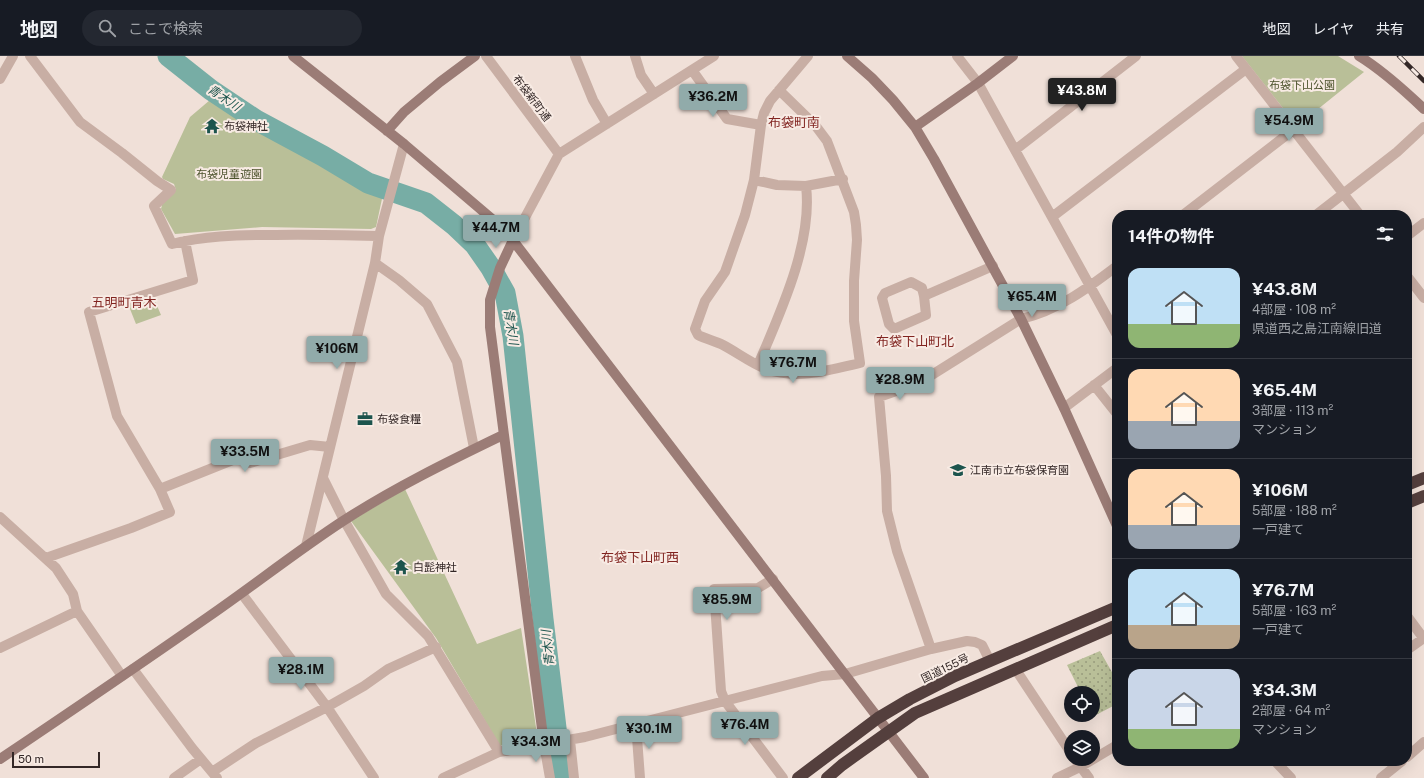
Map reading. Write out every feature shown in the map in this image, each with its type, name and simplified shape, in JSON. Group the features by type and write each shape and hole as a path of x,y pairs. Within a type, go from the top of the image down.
{"highway":[{"path":"1412,483 1424,478"},
{"path":"1412,501 1424,496"},
{"name":"国道155号","path":"798,778 878,718 955,676 1112,609"},
{"path":"827,778 916,713 1112,627"}],"street":[{"path":"0,80 13,56"},
{"path":"30,56 80,122 171,190 154,206 172,244 222,235 306,234 379,236"},
{"path":"293,56 404,144 505,230 924,778"},
{"path":"387,131 404,112 440,82 475,56"},
{"name":"布袋新町通","path":"486,56 559,154"},
{"path":"575,56 593,100 607,124"},
{"path":"635,56 641,75 654,94"},
{"path":"550,778 490,328 491,294 500,268 513,240 559,154 714,56"},
{"path":"779,90 807,116 823,134 843,179 854,212 856,225 854,321 860,363 825,371 801,374 767,369 723,345 698,335 695,329 705,301 725,272 745,215 754,180 764,113 770,101 779,90 808,56"},
{"path":"847,56 881,86 915,126 1021,319 1064,408 1112,515"},
{"path":"957,56 978,83 1112,326"},
{"path":"915,126 978,83 1013,56"},
{"path":"1015,150 1136,56"},
{"path":"1236,56 1356,210"},
{"path":"1359,56 1387,76 1424,109"},
{"path":"1052,217 1246,69"},
{"path":"692,70 727,118 761,125"},
{"path":"1322,210 1397,152 1424,127"},
{"path":"1189,210 1293,130"},
{"path":"306,546 375,263 379,236 404,144"},
{"path":"754,180 777,185 806,186 843,179"},
{"path":"758,365 779,317 803,242 807,212 806,186"},
{"path":"1412,232 1424,223"},
{"path":"46,558 131,528 170,512 160,489 117,416 89,312 193,280 185,241"},
{"path":"375,263 399,280 427,304 457,362 474,448"},
{"path":"924,296 993,266"},
{"path":"932,649 897,551 887,512 886,476 879,397 919,383 1021,319 1037,316 1083,292 1112,270"},
{"path":"911,282 922,288 924,296 926,315 894,329 889,324 882,298 884,293 911,282"},
{"path":"1412,282 1424,298"},
{"path":"1064,408 1112,372"},
{"path":"1094,385 1112,408"},
{"path":"0,758 242,594 306,546 344,520 408,482 503,434"},
{"path":"160,489 240,457 250,463 310,445 330,447"},
{"path":"323,478 344,520 386,594 428,636 436,647 499,752"},
{"path":"0,517 56,568 73,594 77,610 122,676"},
{"path":"773,579 758,588 714,589 721,691 725,701 782,778"},
{"path":"242,594 327,707 374,778"},
{"path":"0,648 77,610"},
{"path":"1412,622 1422,633 1412,644"},
{"path":"443,778 499,752 568,740 636,724 822,676 845,674 932,649 967,641 982,645 990,661"},
{"path":"133,669 214,775 256,743 327,707 364,686 388,669 436,647"},
{"path":"1016,670 1064,742"},
{"path":"636,724 640,778"},
{"path":"568,740 574,778"},
{"path":"1412,753 1424,742"},
{"path":"1100,753 1112,747"},
{"path":"174,778 201,759"},
{"path":"1057,778 1074,766"},
{"path":"1080,766 1089,778"},
{"path":"1280,766 1292,778"},
{"path":"1381,778 1396,766"}],"green space":[{"name":"布袋下山公園","path":"1242,56 1338,56 1364,72 1297,126"},
{"name":"布袋児童遊園","path":"210,100 383,194 376,227 371,229 262,227 175,234 161,209 163,201 176,190 174,184 163,179 162,177 190,117"},
{"path":"152,294 161,315 136,324 128,304"},
{"path":"405,489 477,644 521,628 537,734 500,746 436,638 351,521"},
{"path":"1100,651 1112,672 1112,707 1100,713 1100,686 1078,686 1067,665"}],"waterway":[{"name":"青木川","path":"168,56 211,90 256,120 323,156 368,183 426,203 454,225 475,245 491,268 505,293 513,336 543,619 562,778"}],"railway":[{"path":"1399,56 1424,81"}],"place":[{"name":"布袋神社","path":"212,126"},
{"name":"布袋食糧","path":"365,419"},
{"name":"江南市立布袋保育園","path":"958,470"},
{"name":"白髭神社","path":"401,567"}],"district":[{"name":"布袋町南","path":"794,122"},
{"name":"五明町青木","path":"124,302"},
{"name":"布袋下山町北","path":"915,341"},
{"name":"布袋下山町西","path":"640,557"}]}
